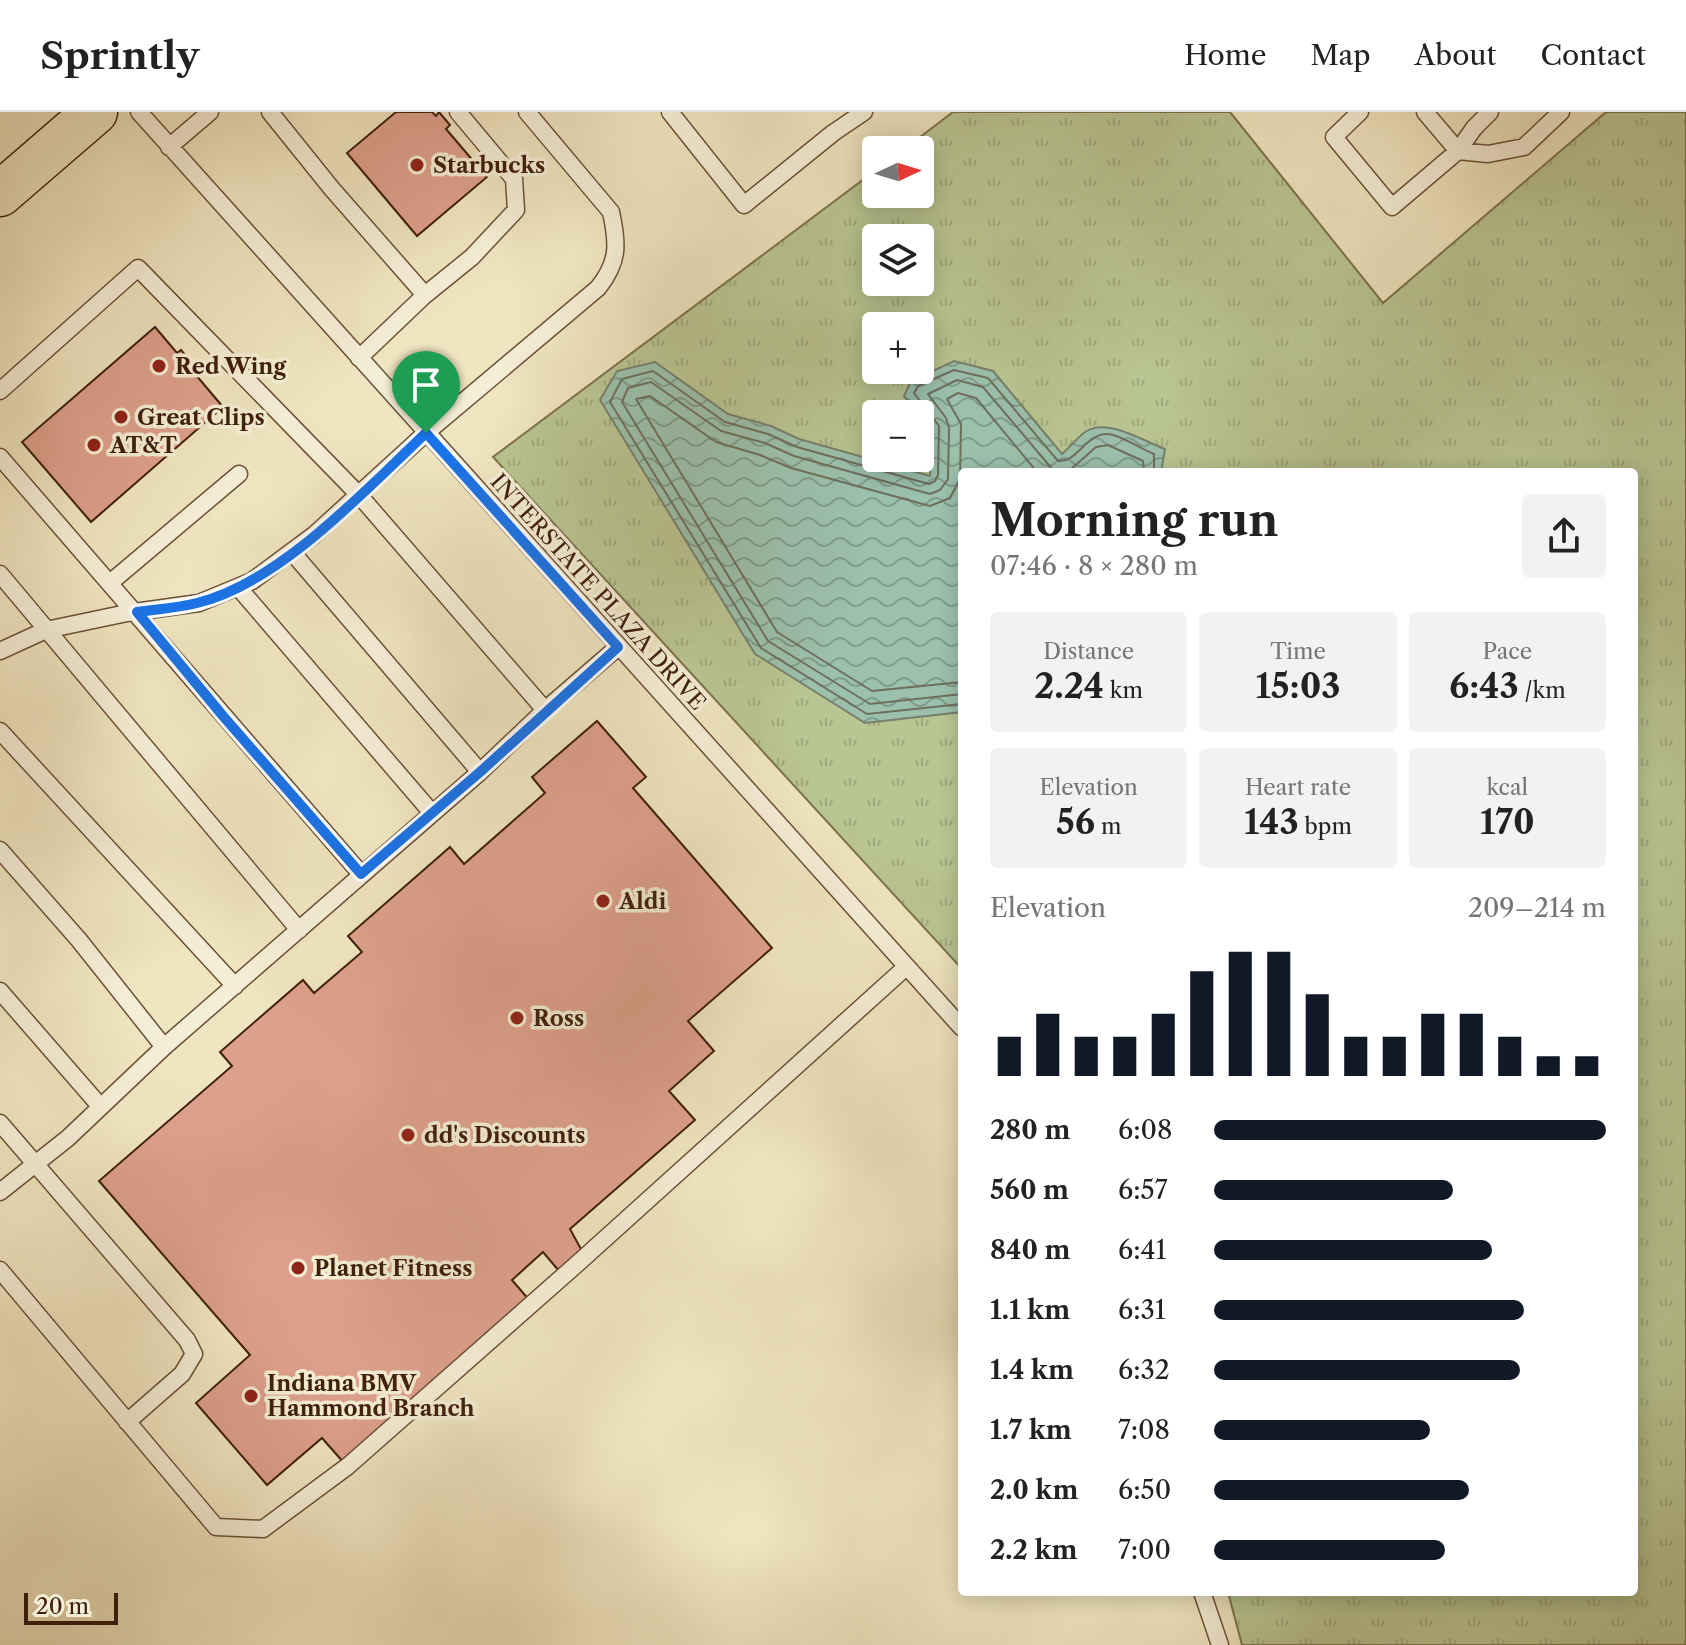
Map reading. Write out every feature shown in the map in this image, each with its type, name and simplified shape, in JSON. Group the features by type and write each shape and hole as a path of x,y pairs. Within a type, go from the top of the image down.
{"highway":[{"path":"0,194 95,112"}],"lane":[{"name":"INTERSTATE PLAZA DRIVE","path":"139,112 958,1024"},
{"path":"169,147 210,112"},
{"path":"270,112 332,189 425,295"},
{"path":"359,358 425,295 472,257 516,210 514,179 458,112"},
{"path":"0,651 46,630 199,603 252,581 292,552 426,433 598,288 612,270 616,232 611,212 527,112"},
{"path":"670,112 744,205 864,112"},
{"path":"1360,112 1334,137 1392,207 1458,151 1490,112"},
{"path":"1425,112 1458,151 1488,154 1524,147 1561,112"},
{"path":"0,391 138,268 359,495 545,710"},
{"path":"0,457 361,874"},
{"path":"111,582 239,474"},
{"path":"292,552 480,772"},
{"path":"0,574 299,930"},
{"path":"238,587 432,813"},
{"path":"0,1192 68,1138 164,1047 480,772 618,647"},
{"path":"0,731 235,986"},
{"path":"0,850 79,940 164,1047"},
{"path":"0,1270 216,1527 263,1529 348,1466 906,967"},
{"path":"0,991 100,1106"},
{"path":"0,1123 187,1340 194,1354 182,1374 127,1422"},
{"path":"1203,1596 1220,1645"}],"green space":[{"path":"953,112 1230,112 1383,303 1606,112 1686,112 1686,1645 1242,1645 1229,1596 1638,1596 1638,468 958,468 958,965 493,457 862,180 862,208 934,208 934,136 921,136"}],"water":[{"path":"954,361 993,371 1062,454 1085,432 1104,427 1165,449 1162,468 958,468 958,712 865,723 755,654 600,400 617,371 655,362 728,414 862,457 862,472 916,472 930,476 930,472 934,472 934,400 907,400 904,396 910,384 934,384 934,370"}],"building":[{"name":"Starbucks","path":"396,112 432,112 436,116 439,112 450,125 446,129 487,177 417,236 347,153"},
{"path":"155,327 177,353 181,350 193,365 190,368 223,407 91,522 22,442"},
{"path":"597,721 646,777 633,788 772,948 688,1021 714,1051 669,1091 695,1120 570,1229 582,1251 559,1271 543,1252 512,1280 530,1301 344,1463 322,1438 267,1485 196,1403 250,1355 99,1181 232,1066 220,1052 303,980 314,993 362,952 348,936 450,847 464,864 545,793 532,777"}],"place":[{"name":"Starbucks","path":"417,165"},
{"name":"Red Wing","path":"159,366"},
{"name":"Great Clips","path":"121,417"},
{"name":"AT&T","path":"94,445"},
{"name":"Aldi","path":"603,901"},
{"name":"Ross","path":"517,1018"},
{"name":"dd's Discounts","path":"408,1135"},
{"name":"Planet Fitness","path":"298,1268"},
{"name":"Indiana BMV Hammond Branch","path":"251,1396"}],"route":[{"path":"426,433 618,647 361,874 137,612 199,603 252,581 314,535 426,433"}]}
